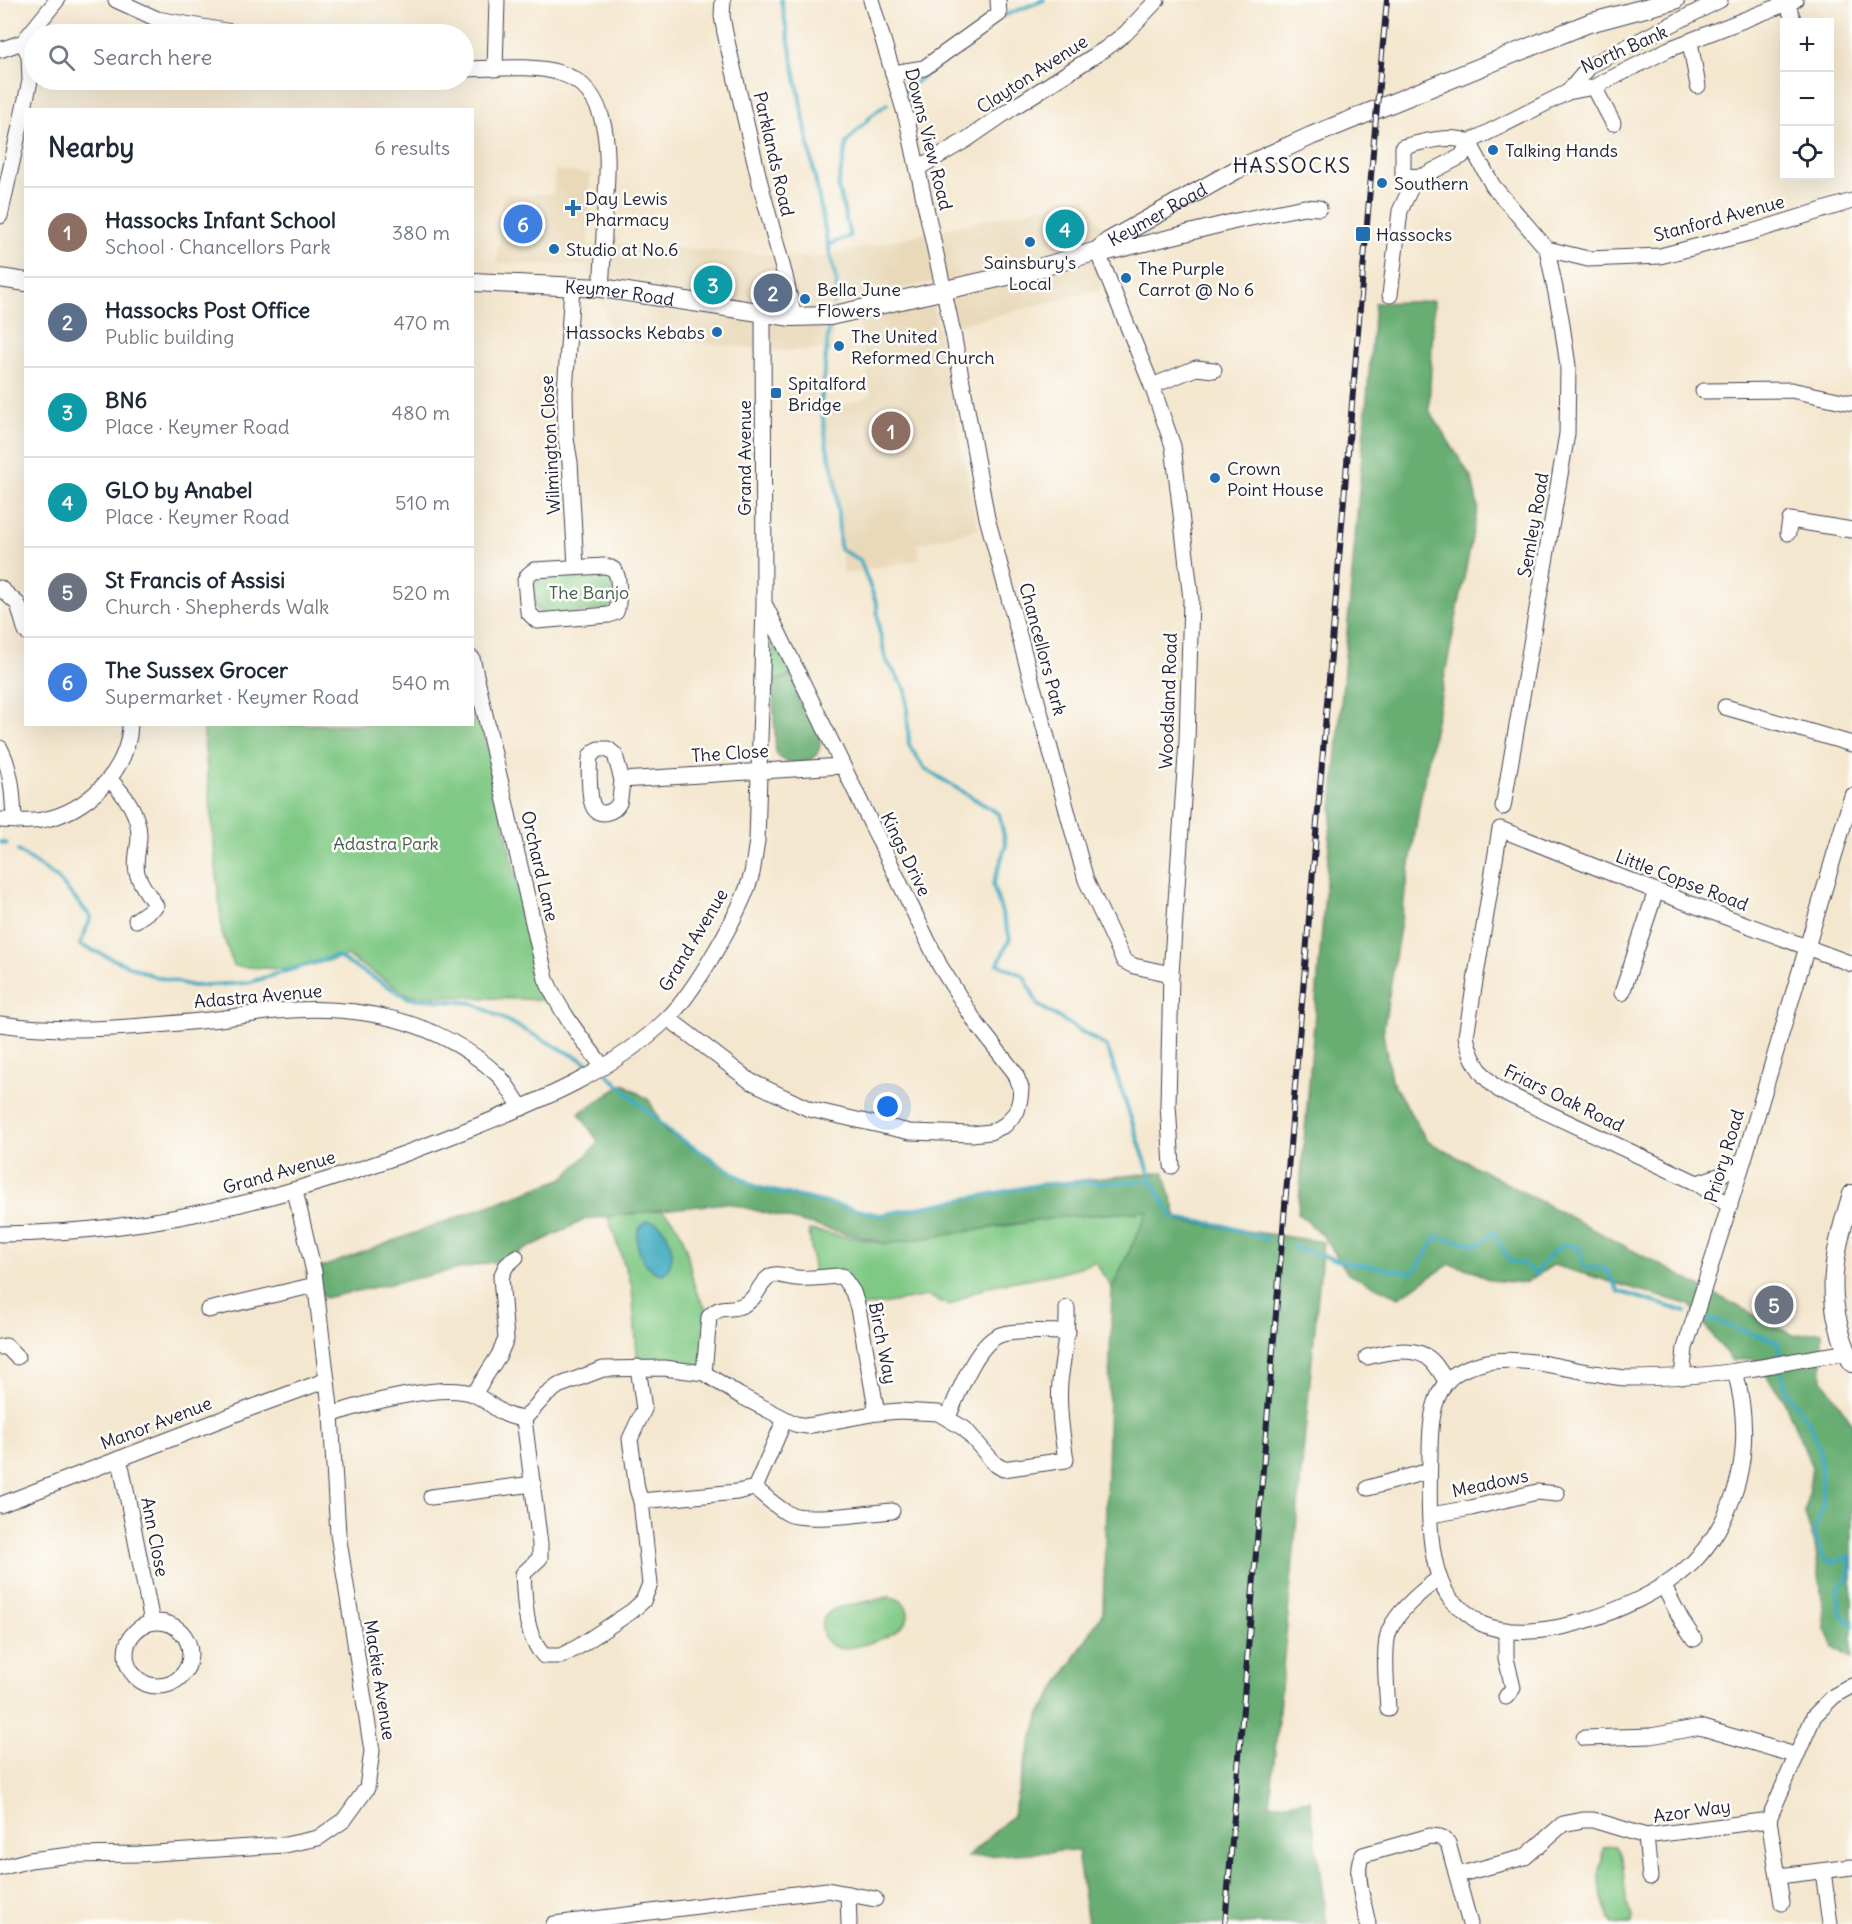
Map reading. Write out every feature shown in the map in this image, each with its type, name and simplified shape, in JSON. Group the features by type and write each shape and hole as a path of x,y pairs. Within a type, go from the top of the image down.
{"main road":[{"name":"Keymer Road","path":"474,282 601,288 791,317 830,316 1029,271 1097,251 1109,241 1203,187 1311,136 1589,23 1675,0"},
{"path":"0,278 24,282"},
{"path":"1850,1358 1842,1339 1833,1300 1833,1268 1841,1227 1852,1194"}],"street":[{"path":"38,24 57,0"},
{"path":"116,0 157,19 186,24"},
{"path":"495,69 497,0"},
{"name":"Parklands Road","path":"723,0 722,16 725,33 792,308 791,317"},
{"name":"Downs View Road","path":"871,0 907,120 943,290"},
{"path":"893,73 924,68 999,14 998,0"},
{"name":"Clayton Avenue","path":"918,168 966,140 1105,50 1126,33 1157,0"},
{"path":"1390,295 1400,211 1412,185 1423,176 1462,156 1469,142 1568,93 1591,66 1720,0"},
{"path":"1791,1 1793,18"},
{"name":"North Bank","path":"1568,93 1594,87 1669,49 1791,1"},
{"path":"0,50 23,42"},
{"path":"1690,42 1698,86"},
{"path":"474,69 541,69 561,73 577,81 589,93 597,106 604,124 608,168 601,288"},
{"path":"1594,87 1613,123"},
{"path":"0,215 28,90"},
{"path":"1423,176 1403,177 1403,147 1460,138 1469,142 1493,186 1547,249"},
{"name":"Stanford Avenue","path":"1547,249 1588,260 1660,256 1749,233 1852,201"},
{"path":"1097,251 1106,253 1226,223 1304,207 1319,208"},
{"name":"Semley Road","path":"1503,807 1568,434 1569,366 1560,308 1547,249"},
{"name":"Woodsland Road","path":"1097,251 1152,386 1173,446 1191,599 1187,741 1171,974 1168,1105 1172,1166"},
{"name":"Wilmington Close","path":"572,286 565,392 566,439 570,462 576,567"},
{"name":"Chancellors Park","path":"943,290 987,518 1086,880 1124,961 1134,966 1171,974"},
{"name":"Grand Avenue","path":"0,1234 49,1234 108,1229 201,1213 295,1191 393,1159 522,1108 603,1067 635,1046 668,1018 703,969 729,925 752,874 757,841 761,770 764,605 763,313"},
{"path":"1152,386 1196,368 1214,370"},
{"path":"1703,391 1791,390 1852,403"},
{"path":"1788,533 1790,520 1852,530"},
{"path":"604,566 613,569 617,574 619,605 616,612 609,615 537,621 532,618 528,612 525,580 528,575 534,570 576,567 604,566"},
{"path":"0,588 18,604 24,625"},
{"name":"Kings Drive","path":"668,1018 750,1081 809,1109 910,1132 972,1134 990,1132 1005,1125 1017,1111 1021,1088 1015,1073 976,1023 940,966 764,605"},
{"name":"Orchard Lane","path":"474,667 546,979 574,1030 603,1067"},
{"path":"1725,708 1852,744"},
{"path":"0,748 8,765 13,790 7,820 28,822 44,820 62,814 79,804 110,780 124,753 130,726"},
{"name":"The Close","path":"622,780 841,766"},
{"path":"110,780 130,803 134,813 139,836 137,874 156,906"},
{"name":"Priory Road","path":"1682,1377 1685,1348 1730,1206 1852,796"},
{"name":"Little Copse Road","path":"1500,829 1656,891 1852,964"},
{"name":"Friars Oak Road","path":"1500,829 1466,1036 1469,1051 1477,1066 1486,1080 1499,1090 1697,1183 1730,1206"},
{"path":"1622,993 1656,891"},
{"path":"136,920 170,897"},
{"name":"Adastra Avenue","path":"0,1024 80,1029 212,1020 277,1011 342,1010 394,1018 418,1025 470,1053 499,1076 522,1108"},
{"path":"1697,1183 1722,1175 1744,1159"},
{"name":"Mackie Avenue","path":"0,1868 30,1860 71,1855 139,1854 285,1845 318,1838 344,1820 367,1788 372,1752 338,1534 331,1415 314,1272 295,1191"},
{"path":"474,1394 506,1339 501,1277 506,1266 516,1257"},
{"name":"Birch Way","path":"704,1373 709,1317 715,1311 721,1308 737,1308 751,1301 766,1279 773,1275 781,1274 801,1278 842,1276 853,1292 858,1308 877,1413"},
{"path":"208,1310 315,1286"},
{"path":"524,1419 545,1396 558,1386 603,1369 664,1368 704,1373 739,1395 795,1424 807,1426 833,1423 877,1413 923,1411 939,1413 965,1429 995,1464 1003,1469 1066,1460 1060,1414 1060,1382 1068,1332 1067,1308"},
{"path":"948,1417 970,1368 985,1346 1001,1334 1068,1332"},
{"path":"0,1347 6,1346 17,1357"},
{"path":"1367,1357 1385,1352 1411,1351 1432,1360 1446,1381"},
{"path":"1735,1371 1744,1423 1744,1452 1737,1488 1722,1523 1696,1560 1663,1585 1612,1612 1560,1628 1519,1632 1481,1624 1452,1601 1439,1578 1431,1544 1430,1424 1440,1391 1446,1381 1464,1369 1494,1360 1529,1362 1624,1378 1682,1377 1735,1371 1850,1358"},
{"path":"524,1419 539,1522 540,1558 523,1574 525,1602 531,1637 537,1649 544,1656 561,1656 623,1617 643,1601 650,1584 641,1501 637,1490 630,1439 644,1409 638,1367"},
{"name":"Manor Avenue","path":"0,1505 327,1380"},
{"path":"331,1415 396,1396 448,1391 474,1394 509,1418 524,1419"},
{"path":"755,1488 785,1419"},
{"name":"Ann Close","path":"118,1459 152,1622"},
{"path":"1368,1488 1429,1471"},
{"path":"431,1497 533,1484"},
{"path":"641,1501 737,1492 755,1488 791,1515 827,1517 892,1511"},
{"name":"Meadows","path":"1431,1515 1471,1508 1538,1491 1557,1494"},
{"path":"1388,1709 1385,1664 1389,1629 1410,1602 1439,1578"},
{"path":"1663,1585 1694,1639"},
{"path":"152,1622 174,1625 182,1632 191,1653 184,1673 176,1681 166,1686 144,1684 136,1678 126,1660 128,1640 134,1632 152,1622"},
{"path":"1506,1630 1506,1658 1513,1688 1506,1697"},
{"path":"1782,1903 1769,1820 1814,1716 1834,1696 1852,1686"},
{"path":"1584,1738 1651,1736 1700,1727 1796,1755"},
{"name":"Azor Way","path":"1457,1875 1525,1857 1563,1824 1583,1820 1593,1820 1647,1836 1769,1820"},
{"path":"1368,1924 1358,1860 1363,1855 1430,1836 1440,1837 1448,1843 1470,1924"},
{"path":"1647,1836 1650,1877"},
{"path":"1779,1876 1852,1867"},
{"path":"1823,1871 1830,1924"},
{"path":"554,1924 827,1890 875,1899"},
{"path":"848,1894 849,1924"},
{"path":"672,1908 673,1924"}],"shaded area":[{"path":"555,170 590,174 588,246 617,244 816,258 1086,197 1102,227 1100,290 957,325 946,279 840,302 832,349 781,351 612,334 587,266 497,263 504,194 553,194"},
{"path":"932,302 978,529 917,544 920,559 844,574 823,414 871,395 858,317"}],"green space":[{"path":"1434,301 1429,410 1472,479 1478,507 1420,802 1383,1033 1391,1080 1427,1141 1792,1335 1822,1332 1822,1379 1852,1423 1852,1659 1834,1647 1826,1629 1815,1545 1805,1514 1812,1467 1783,1398 1753,1358 1732,1361 1690,1305 1553,1265 1525,1283 1489,1280 1475,1271 1450,1264 1399,1297 1348,1274 1325,1238 1298,1213 1375,303"},
{"name":"The Banjo","path":"608,573 613,591 613,601 609,609 545,616 535,607 532,586 543,575"},
{"path":"773,637 791,675 772,682"},
{"path":"791,675 814,722 820,741 817,754 801,763 787,762 776,754 772,682"},
{"name":"Adastra Park","path":"474,687 543,1000 409,995 347,956 293,970 234,966 222,933 203,726 474,726"},
{"path":"624,1084 649,1100 666,1132 756,1186 880,1215 1043,1184 1164,1172 1178,1221 1323,1242 1270,1805 1310,1800 1327,1924 1088,1924 1078,1859 1079,1850 967,1857 1013,1815 1024,1766 1040,1714 1103,1612 1112,1288 1148,1211 1060,1217 886,1244 727,1203 586,1219 506,1259 325,1298 306,1273 564,1178 599,1143 579,1113"},
{"path":"661,1210 677,1226 682,1235 695,1288 709,1317 704,1373 638,1367 632,1287 608,1217"},
{"path":"1148,1211 1112,1288 1095,1262 1064,1272 993,1285 970,1294 950,1306 928,1296 858,1308 848,1284 814,1278 809,1230 886,1244 1060,1217"},
{"path":"889,1597 901,1601 908,1613 906,1621 890,1635 865,1644 843,1648 835,1647 826,1640 822,1625 825,1616 830,1612 836,1608"},
{"path":"1616,1846 1622,1857 1626,1902 1633,1916 1632,1924 1613,1924 1602,1899 1599,1871 1602,1852 1604,1847"}],"water":[{"path":"648,1221 655,1222 662,1227 670,1243 671,1261 663,1274 649,1267 639,1251 638,1233 641,1226"}],"waterway":[{"path":"781,0 828,245"},
{"path":"1003,16 1044,0"},
{"path":"903,92 928,73"},
{"path":"833,304 837,284 828,245 850,236 838,186 847,142 872,115 887,104"},
{"path":"829,326 821,403 827,448 836,481 840,549 860,560 877,605 879,629 886,660 906,690 909,745 924,768 999,814 1006,845 993,885 1010,938 998,964 1024,976 1038,1005 1107,1047 1152,1181 1173,1218 1222,1225 1267,1239"},
{"path":"0,842 7,844"},
{"path":"18,851 57,878 91,917 80,945 153,976 193,986 247,983 336,956 408,998 473,1003 590,1064"},
{"path":"608,1075 671,1133 756,1187 880,1215 1043,1184 1152,1181"},
{"path":"1293,1247 1344,1262 1413,1273 1437,1237 1479,1245 1493,1232 1510,1261 1523,1264 1536,1274 1545,1260 1563,1245 1579,1247 1584,1267 1606,1269 1618,1291 1686,1312"},
{"path":"1705,1318 1778,1342 1779,1361"},
{"path":"1780,1368 1787,1392 1811,1426 1820,1450 1823,1504 1814,1533 1823,1559 1833,1563 1849,1556 1849,1577 1837,1591 1841,1612 1852,1626"}],"railway":[{"path":"1225,1924 1387,0"}],"place":[{"name":"Talking Hands","path":"1493,150"},
{"name":"Southern","path":"1382,183"},
{"name":"Day Lewis Pharmacy","path":"573,208"},
{"name":"The Sussex Grocer","path":"523,224"},
{"name":"GLO by Anabel","path":"1065,229"},
{"name":"Hassocks","path":"1363,234"},
{"name":"Sainsbury's Local","path":"1030,242"},
{"name":"Studio at No.6","path":"554,249"},
{"name":"The Purple Carrot @ No 6","path":"1126,278"},
{"name":"BN6","path":"713,285"},
{"name":"Hassocks Post Office","path":"773,293"},
{"name":"Bella June Flowers","path":"805,299"},
{"name":"Hassocks Kebabs","path":"717,332"},
{"name":"The United Reformed Church","path":"839,346"},
{"name":"Spitalford Bridge","path":"776,393"},
{"name":"Hassocks Infant School","path":"891,431"},
{"name":"Crown Point House","path":"1215,478"},
{"name":"St Francis of Assisi","path":"1774,1305"}],"district":[{"name":"HASSOCKS","path":"1292,165"}]}
